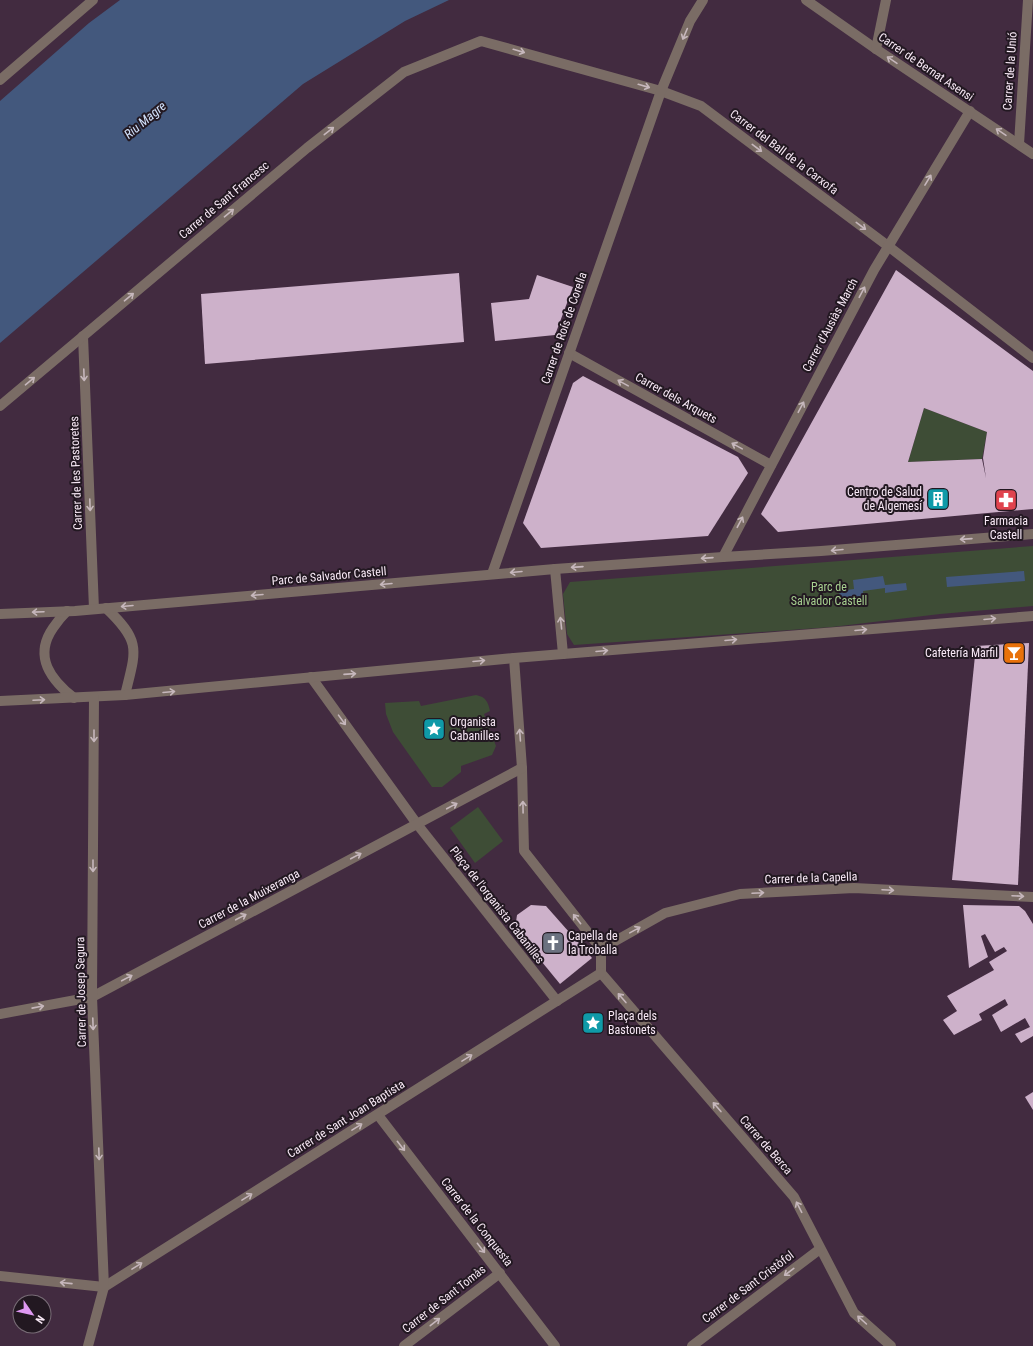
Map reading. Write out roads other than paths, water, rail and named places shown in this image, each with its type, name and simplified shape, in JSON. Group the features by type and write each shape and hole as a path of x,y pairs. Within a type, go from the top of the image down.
{"street":[{"path":"0,80 94,0"},
{"name":"Carrer de Roís de Corella","path":"492,574 661,91 690,21 703,0"},
{"name":"Carrer de Bernat Asensi","path":"806,0 876,49 1033,154"},
{"path":"876,49 886,0"},
{"name":"Carrer de la Unió","path":"1019,144 1028,0"},
{"name":"Carrer del Ball de la Carxofa","path":"481,41 661,91 701,106 888,246 1033,358"},
{"name":"Carrer de Sant Francesc","path":"0,406 307,148 404,72 481,41"},
{"name":"Carrer d'Ausiàs March","path":"723,557 888,246 970,111"},
{"name":"Carrer de les Pastoretes","path":"83,336 94,609"},
{"name":"Carrer dels Arquets","path":"569,353 771,465"},
{"name":"Parc de Salvador Castell","path":"0,614 94,609 492,574 723,557 821,552 1033,534"},
{"path":"555,569 563,654"},
{"path":"106,608 129,632 134,649 125,695"},
{"path":"67,611 52,628 46,641 45,655 47,667 52,678 60,687 74,698"},
{"path":"0,702 94,698 514,658 1033,616"},
{"path":"514,658 522,768 524,851 601,949 601,973"},
{"name":"Plaça de l'organista Cabanilles","path":"311,677 417,824 557,1001"},
{"name":"Carrer de Josep Segura","path":"88,1346 104,1287 92,997 94,698"},
{"path":"417,824 522,768"},
{"name":"Carrer de la Muixeranga","path":"0,1014 92,997 417,824"},
{"name":"Carrer de la Capella","path":"601,949 665,913 740,894 854,888 1033,897"},
{"name":"Carrer de Sant Joan Baptista","path":"104,1287 601,973"},
{"name":"Carrer de Berca","path":"601,973 794,1197 854,1313 891,1346"},
{"name":"Carrer de la Conquesta","path":"378,1115 556,1346"},
{"name":"Carrer de Sant Cristòfol","path":"692,1346 820,1249"},
{"name":"Carrer de Sant Tomàs","path":"404,1346 500,1273"},
{"path":"0,1276 104,1287"}],"water":[{"name":"Riu Magre","path":"120,0 449,0 405,21 303,84 0,343 0,101 89,23"},
{"path":"1024,571 1025,581 947,587 946,577"},
{"path":"883,576 885,585 906,583 907,590 885,593 885,588 863,591 864,601 841,604 839,591 854,589 853,580"}],"place":[{"name":"Centro de Salud de Algemesí","path":"938,499"},
{"name":"Farmacia Castell","path":"1006,500"},
{"name":"Cafetería Marfil","path":"1014,653"},
{"name":"Organista Cabanilles","path":"434,729"},
{"name":"Capella de la Troballa","path":"553,943"},
{"name":"Plaça dels Bastonets","path":"593,1023"}]}
